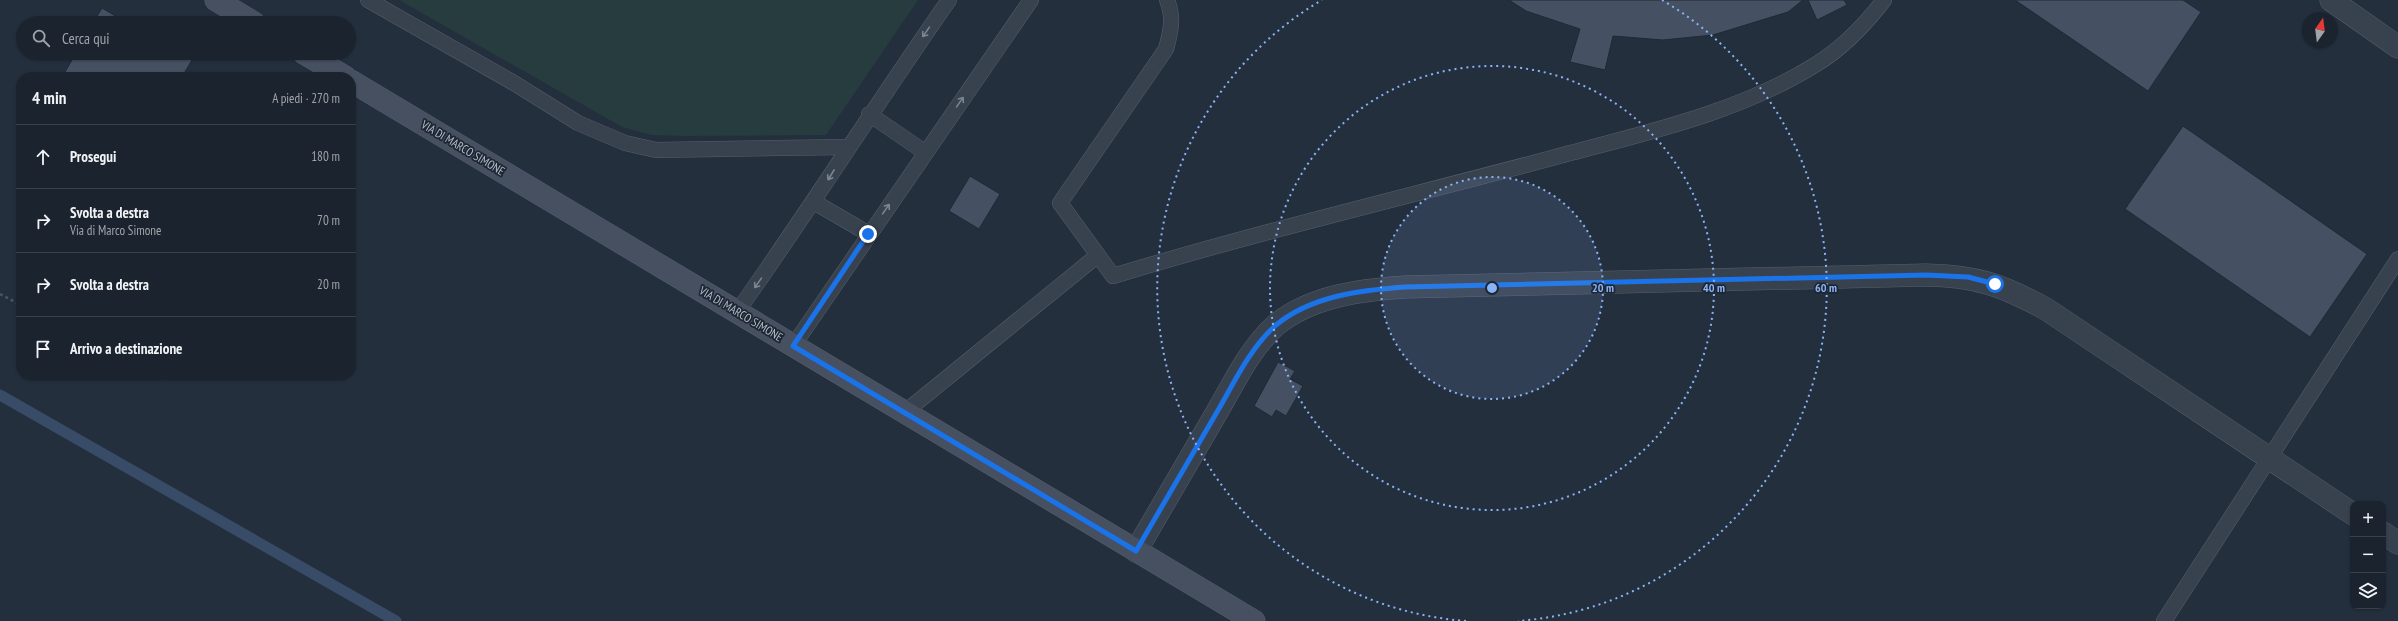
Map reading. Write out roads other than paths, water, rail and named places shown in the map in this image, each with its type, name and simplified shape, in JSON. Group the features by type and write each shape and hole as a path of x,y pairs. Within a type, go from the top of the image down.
{"street":[{"path":"216,0 242,16"},
{"path":"2331,0 2398,47"},
{"path":"316,60 336,72"},
{"name":"VIA DI MARCO SIMONE","path":"356,84 1254,621"},
{"path":"1136,551 1249,357 1276,325 1312,305 1357,292 1380,289 1926,275 1968,277 2014,292 2046,309 2350,512"},
{"path":"2386,535 2398,543"}],"lane":[{"path":"368,0 514,83 578,123 625,143 656,150 848,147"},
{"path":"737,312 814,202 870,114 949,0"},
{"path":"793,346 868,234 926,153 1031,0"},
{"path":"1167,0 1172,12 1171,30 1166,49 1060,203 1113,276 1201,249 1410,196 1673,124 1746,99 1777,86 1814,66 1850,39 1884,0"},
{"path":"870,114 926,153"},
{"path":"814,202 868,234"},
{"path":"905,412 1098,255"},
{"path":"2164,621 2398,259"}],"waterway":[{"path":"0,395 396,621"}]}
